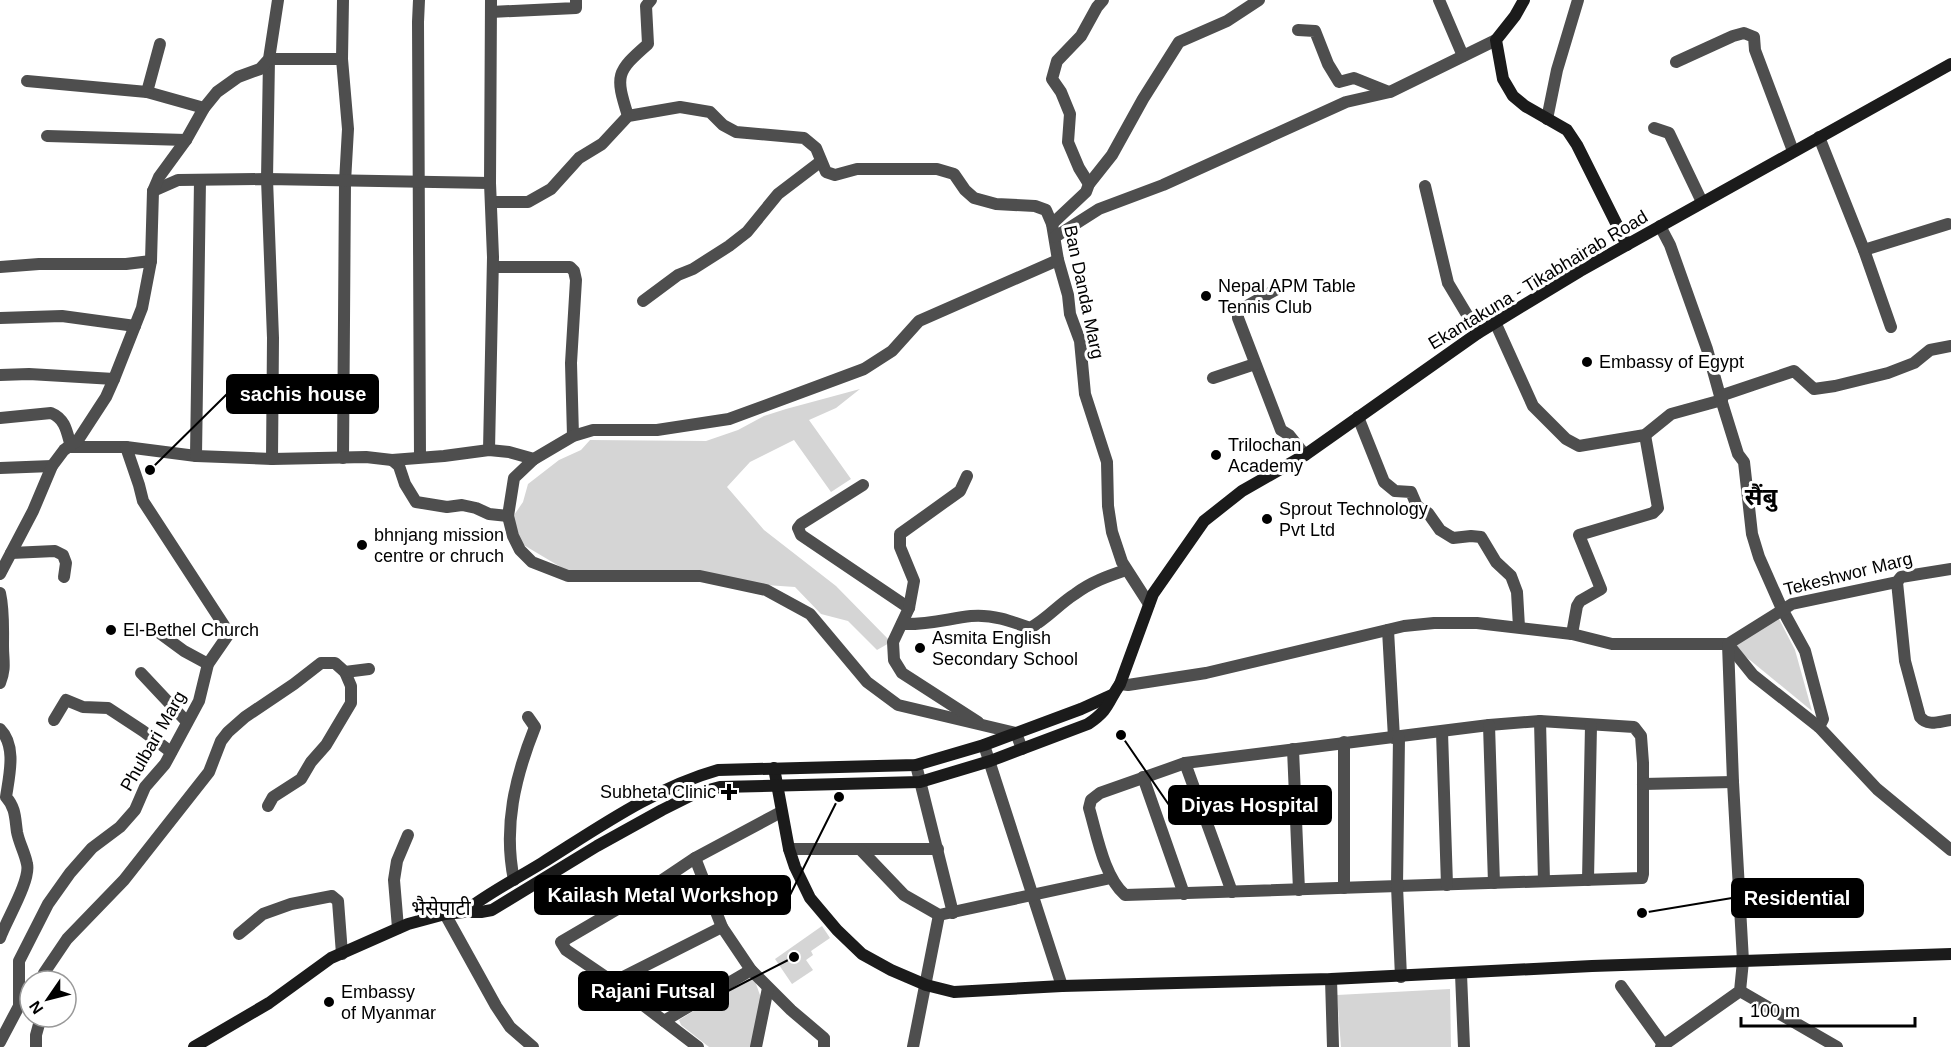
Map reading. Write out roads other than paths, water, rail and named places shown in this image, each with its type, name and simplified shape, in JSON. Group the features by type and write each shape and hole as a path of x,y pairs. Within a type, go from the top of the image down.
{"main road":[{"path":"1524,0 1515,16 1496,40 1503,79 1513,96 1525,106 1567,130 1577,145 1627,246"},
{"name":"Ekantakuna - Tikabhairab Road","path":"194,1047 269,1003 331,958 399,928 445,914 481,912 492,909 597,846 694,794 720,787 920,782 990,761 1088,724 1110,704 1153,594 1204,521 1242,491 1305,455 1495,322 1702,202 1951,64"},
{"name":"Ekantakuna - Tikabhairab Road","path":"464,912 589,834 688,779 718,770 916,765 984,745 1112,695"},
{"path":"774,768 789,849 810,898 837,930 862,954 926,985 954,993 1062,986 1401,977 1951,954"},
{"path":"589,834 597,846"}],"street":[{"path":"272,459 273,338 267,179 269,59 278,0"},
{"path":"343,0 342,59 348,129 345,182 343,458"},
{"path":"419,0 420,458"},
{"path":"489,450 493,267 490,183 491,6 576,8 576,0"},
{"path":"628,116 620,93 619,75 626,63 648,44 646,6 651,0"},
{"path":"1089,184 1068,142 1070,114 1061,92 1052,79 1057,61 1081,36 1103,0"},
{"path":"1052,224 1086,192 1089,184 1112,154 1179,42 1227,21 1259,0"},
{"path":"1439,0 1446,21 1463,56"},
{"path":"1547,119 1557,70 1578,0"},
{"path":"1298,30 1315,31 1328,64 1339,82 1354,78 1390,92"},
{"path":"1676,62 1733,36 1744,33 1754,37 1755,50 1793,151"},
{"path":"1055,237 1099,209 1163,184 1346,102 1390,92 1496,40"},
{"path":"147,92 160,44"},
{"path":"0,574 33,511 52,466 67,448 78,440 106,397 114,379 142,308 151,261 153,191 159,177 186,140 204,108 217,92 238,77 260,69 269,59 342,59"},
{"path":"27,81 147,92 204,108"},
{"path":"492,202 528,202 551,189 579,158 602,144 628,116 680,107 710,112 723,125 736,132 804,138 816,148 820,162 778,194 747,232 729,246 693,269 678,275 643,300"},
{"path":"1654,128 1669,133 1702,202"},
{"path":"47,136 186,140"},
{"path":"1819,137 1864,250 1891,327"},
{"name":"Ban Danda Marg","path":"820,162 826,172 835,175 856,169 937,169 954,174 974,198 996,204 1035,206 1046,210 1052,224 1070,314 1080,341 1088,403 1107,462 1108,506 1112,532 1126,570 1149,604"},
{"path":"153,191 178,180 267,179 490,183"},
{"path":"196,456 200,180"},
{"path":"1425,186 1448,283 1478,333"},
{"path":"1864,250 1948,224"},
{"path":"1660,226 1670,245 1707,349 1738,453 1745,466 1746,495 1752,534 1759,557 1782,609 1805,651 1823,719 1819,727"},
{"path":"1022,749 1016,733 986,728 898,705 867,682 810,614 766,590 700,576 604,578 568,576 532,562 520,550 513,536 508,516 514,478 534,459 573,436 593,430 657,430 729,419 864,369 892,351 919,321 1058,260"},
{"path":"0,267 39,264 126,264 151,261"},
{"path":"493,267 570,267 574,271 576,280 572,363 573,436"},
{"path":"1277,289 1238,311 1238,318 1281,430 1305,455"},
{"path":"0,318 62,316 90,318 135,326"},
{"path":"1495,322 1533,406 1566,439 1579,446 1645,435 1671,414 1794,372 1814,389 1835,386 1888,372 1914,363 1930,350 1951,346"},
{"path":"1213,378 1255,364"},
{"path":"0,375 29,374 114,379"},
{"path":"0,418 51,413 58,416 63,421 67,448"},
{"path":"1358,417 1384,482 1395,491 1411,492 1417,506 1428,513 1440,530 1453,538 1480,537 1496,562 1511,576 1517,592 1519,627"},
{"path":"1572,634 1580,601 1602,589 1579,535 1653,513 1658,508 1645,435"},
{"path":"67,448 126,447 196,456 272,459 392,460 489,450 509,452 534,459"},
{"name":"Phulbari Marg","path":"0,1042 18,1005 19,961 48,904 70,873 92,848 120,827 135,810 146,787 165,764 199,701 208,664 228,635 227,630 143,501 140,485 126,447"},
{"path":"392,460 399,466 405,484 416,502 447,507 462,505 489,514 508,516"},
{"path":"0,468 52,466"},
{"path":"967,476 960,491 900,534 900,547 914,580 909,608 893,642 894,660 902,673 986,728"},
{"path":"863,485 798,528 801,535 909,608"},
{"path":"11,553 55,550 63,555 66,563 64,577"},
{"name":"Tekeshwor Marg","path":"1728,644 1792,604 1812,598 1898,582 1901,577 1951,569"},
{"path":"902,624 921,625 970,616 988,616 1030,628 1096,580 1126,570"},
{"path":"1898,582 1905,661 1920,717 1924,722 1929,723 1951,720"},
{"path":"0,593 4,612 0,683"},
{"path":"1119,684 1128,685 1206,674 1388,630 1434,622 1519,627 1572,634 1612,644 1728,644"},
{"path":"154,629 183,651 208,664"},
{"path":"1388,630 1396,737 1397,886 1401,977"},
{"path":"1728,644 1753,675 1819,727 1877,789 1951,850"},
{"path":"1621,986 1663,1046 1740,991 1743,961 1728,644"},
{"path":"47,969 67,939 124,880 209,772 221,741 235,724 321,663 335,663 345,672 351,686 351,703 326,745 301,778 273,797 268,806"},
{"path":"345,672 369,669"},
{"path":"141,673 186,722"},
{"path":"54,720 66,700 83,707 108,708 143,730 171,752"},
{"path":"514,880 509,836 515,784 536,727 528,717"},
{"path":"1540,721 1544,881"},
{"path":"1540,721 1634,727 1641,736 1642,878 1125,896 1117,889 1111,878 1089,808 1091,800 1100,793 1185,763 1396,737 1540,721"},
{"path":"1588,880 1591,724"},
{"path":"1489,725 1494,883"},
{"path":"0,729 4,733 11,758 3,798 14,806 18,838 28,871 18,900 0,938"},
{"path":"1442,732 1447,885"},
{"path":"1344,742 1344,888"},
{"path":"984,745 1062,986"},
{"path":"1293,749 1299,890"},
{"path":"1185,763 1232,892"},
{"path":"916,765 953,913"},
{"path":"1143,777 1184,894"},
{"path":"1643,784 1733,782"},
{"path":"698,1047 613,982 566,950 561,942 631,901 695,858 781,812"},
{"path":"399,928 394,880 397,861 408,836"},
{"path":"789,849 938,849"},
{"path":"861,850 904,895 939,915 1111,878"},
{"path":"695,858 722,927 752,970 768,988 824,1038 824,1047"},
{"path":"239,934 263,914 291,904 332,896 338,901 342,954"},
{"path":"445,914 510,1028 533,1047"},
{"path":"913,1047 939,915"},
{"path":"613,982 722,927"},
{"path":"664,1021 752,970"},
{"path":"1461,974 1464,1047"},
{"path":"1331,979 1333,1047"},
{"path":"756,1047 768,988"},
{"path":"1740,991 1832,1046"},
{"path":"36,1047 38,1029"}],"place":[{"name":"Nepal APM Table Tennis Club","path":"1206,296"},
{"name":"Embassy of Egypt","path":"1587,362"},
{"name":"Trilochan Academy","path":"1216,455"},
{"name":"sachis house","path":"150,470"},
{"name":"Sprout Technology Pvt Ltd","path":"1267,519"},
{"name":"bhnjang mission centre or chruch","path":"362,545"},
{"name":"El-Bethel Church","path":"111,630"},
{"name":"Asmita English Secondary School","path":"920,648"},
{"name":"Diyas Hospital","path":"1121,735"},
{"name":"Subheta Clinic","path":"729,792"},
{"name":"Kailash Metal Workshop","path":"839,797"},
{"name":"Residential","path":"1642,913"},
{"name":"Rajani Futsal","path":"794,957"},
{"name":"Embassy of Myanmar","path":"329,1002"}],"district":[{"name":"सैंबु","path":"1761,496"},
{"name":"भैसेपाटी","path":"441,908"}]}
